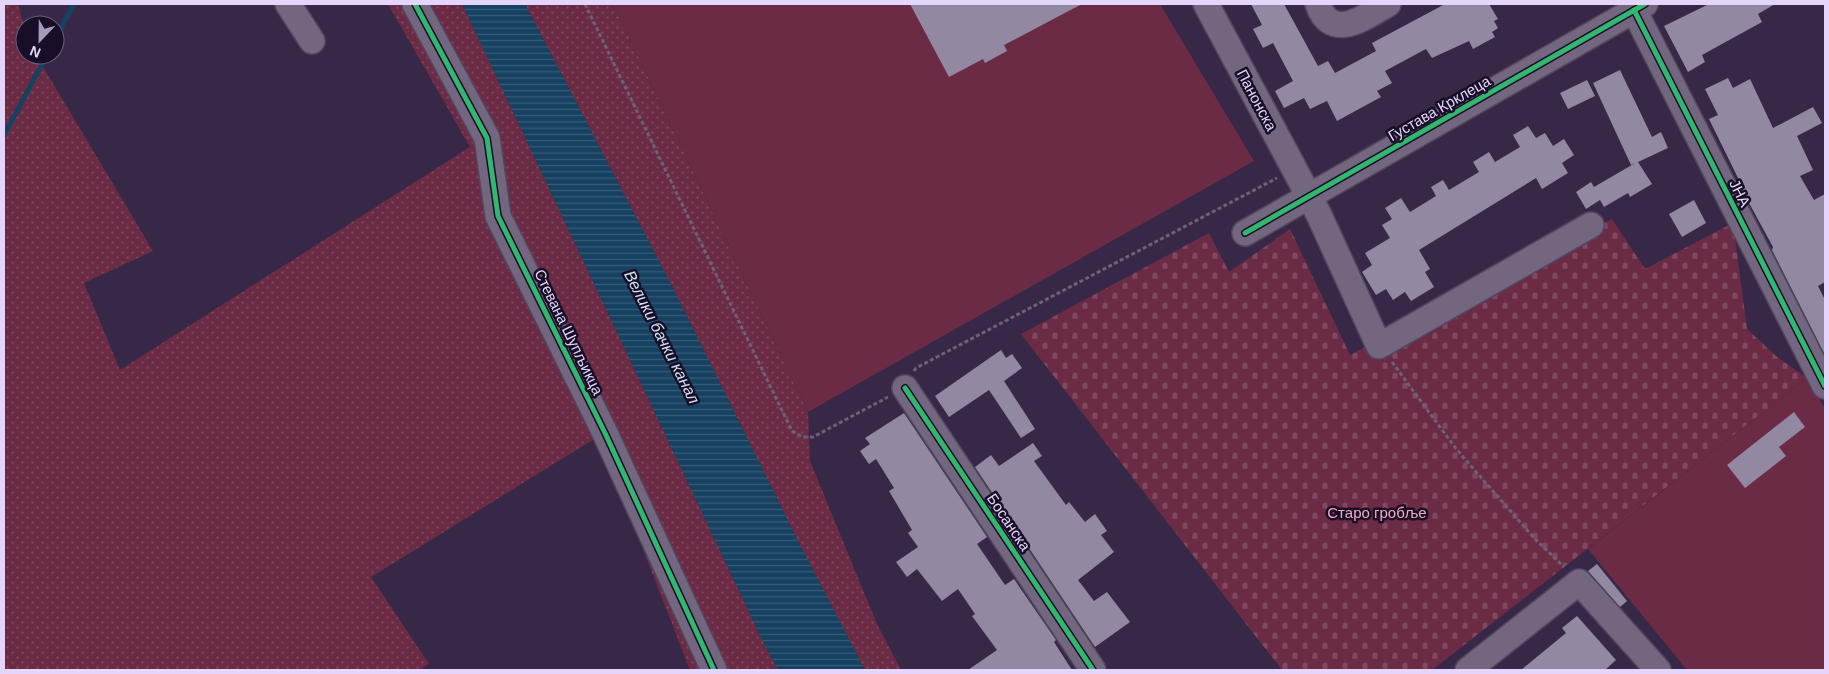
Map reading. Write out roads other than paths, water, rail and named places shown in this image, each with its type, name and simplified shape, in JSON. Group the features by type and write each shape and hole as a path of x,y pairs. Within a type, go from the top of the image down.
{"street":[{"path":"288,4 312,40"},
{"name":"Стевана Шупљикца","path":"415,4 487,138 498,216 605,433 714,670"},
{"name":"Панонска","path":"1206,4 1310,196 1379,346 1591,225"},
{"path":"1318,4 1326,18 1342,25 1355,23 1388,4"},
{"name":"Густава Крклеца","path":"1245,233 1640,7"},
{"name":"ЈНА","path":"1640,7 1825,386"},
{"name":"Босанска","path":"905,388 1093,670"},
{"path":"1468,670 1579,582 1658,670"}],"water":[{"name":"Велики бачки канал","path":"462,4 525,4 675,292 797,539 865,670 778,670 764,644"}],"waterway":[{"path":"65,21 74,4"},
{"path":"4,135 42,65"}],"park label":[{"name":"Старо гробље","path":"1377,512"}]}
